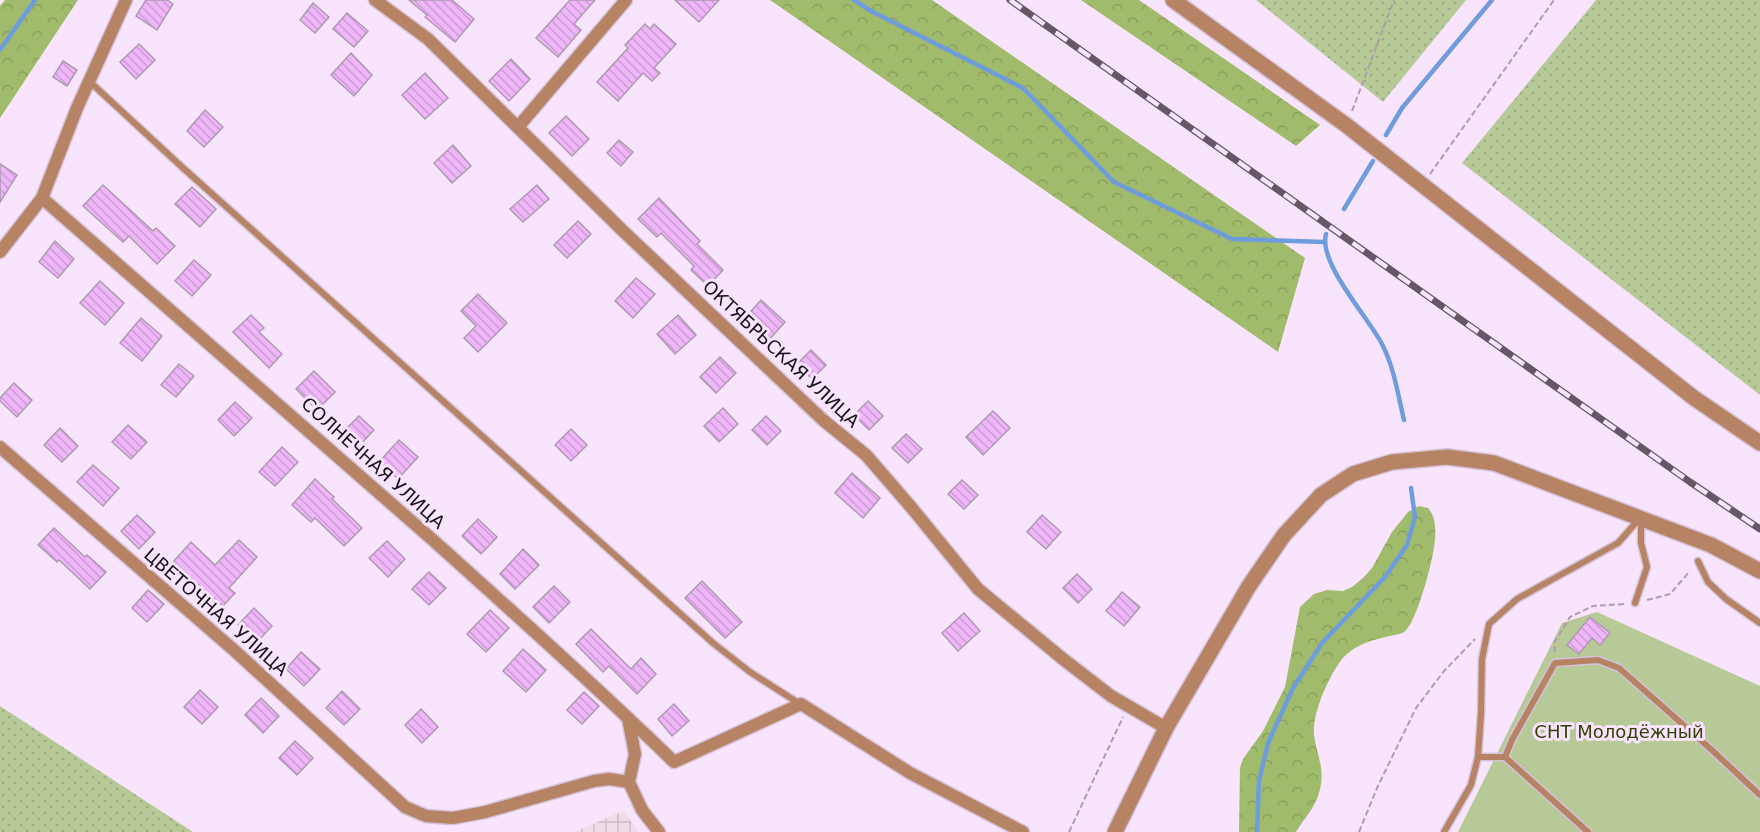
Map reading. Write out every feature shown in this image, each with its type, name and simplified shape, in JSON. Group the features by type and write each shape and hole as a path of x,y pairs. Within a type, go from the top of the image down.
{"street":[{"path":"0,252 42,198 77,108 126,0"},
{"name":"ОКТЯБРЬСКАЯ УЛИЦА","path":"375,0 428,39 622,230 798,396 866,455 978,589 1111,696 1166,728"},
{"path":"518,127 626,0"},
{"path":"1173,0 1346,125 1694,398 1760,443"},
{"name":"СОЛНЕЧНАЯ УЛИЦА","path":"42,198 314,434 674,762 801,704"},
{"name":"ЦВЕТОЧНАЯ УЛИЦА","path":"0,447 235,651 405,807 426,816 453,818 485,812 594,780 609,779 629,782"},
{"path":"1115,832 1166,728 1248,586 1284,535 1321,495 1353,474 1392,462 1447,458 1494,463 1711,545 1760,571"},
{"path":"801,704 910,773 1023,832"},
{"path":"628,718 635,754 629,782 642,810 659,832"}],"lane":[{"path":"89,81 713,643 750,672 801,704"},
{"path":"1635,603 1647,567 1641,543 1641,517"},
{"path":"1444,832 1470,785 1478,757 1482,659 1489,624 1517,599 1618,543 1641,517"},
{"path":"1698,561 1708,582 1726,599 1760,623"},
{"path":"1505,757 1512,740 1555,663 1598,660 1619,668 1760,795"},
{"path":"1478,757 1505,757 1588,832"}],"path":[{"path":"1346,125 1394,0"},
{"path":"1423,185 1554,0"},
{"path":"1359,832 1377,788 1416,708 1444,671 1489,624"},
{"path":"1069,832 1128,706"}],"shaded area":[{"path":"623,811 639,832 575,832"}],"green space":[{"path":"5,0 78,0 0,118 0,6"},
{"path":"770,0 932,0 1305,258 1278,352"},
{"path":"1081,0 1139,0 1320,125 1296,146"},
{"path":"1256,0 1466,0 1383,102"},
{"path":"1596,0 1760,0 1760,395 1462,163"},
{"path":"1419,506 1428,508 1430,511 1434,518 1435,530 1432,558 1420,603 1404,632 1362,644 1346,654 1332,675 1322,695 1314,726 1322,778 1314,805 1296,832 1239,832 1240,768 1243,759 1263,731 1285,687 1300,607 1314,594 1327,590 1343,591 1363,578 1372,568 1392,532 1408,512"},
{"name":"СНТ Молодёжный","path":"1597,612 1760,686 1760,832 1458,832 1562,623"},
{"path":"0,706 193,832 0,832"}],"building":[{"path":"146,0 167,0 173,4 157,30 136,16"},
{"path":"409,0 452,0 474,19 455,42"},
{"path":"570,0 595,0 574,24 581,30 558,57 536,38"},
{"path":"675,0 719,0 699,22"},
{"path":"313,3 329,17 315,33 300,20"},
{"path":"347,13 368,31 354,47 333,29"},
{"path":"645,24 650,29 654,24 676,44 654,68 660,73 652,81 643,73 618,101 597,82 628,48 625,45"},
{"path":"139,44 155,60 136,79 120,62"},
{"path":"351,53 372,75 354,96 331,75"},
{"path":"511,59 530,79 509,101 489,81"},
{"path":"63,61 77,70 67,86 53,77"},
{"path":"425,73 448,98 425,119 402,95"},
{"path":"205,110 223,127 204,147 187,131"},
{"path":"566,116 589,139 572,156 549,133"},
{"path":"619,140 633,152 621,166 607,153"},
{"path":"453,145 471,166 452,183 434,163"},
{"path":"0,164 17,175 0,202"},
{"path":"103,185 153,231 156,228 175,246 157,264 129,236 123,242 83,206"},
{"path":"537,185 549,199 523,222 510,209"},
{"path":"192,187 216,209 200,227 175,204"},
{"path":"659,198 700,241 697,244 723,270 708,286 691,270 694,266 661,233 657,237 638,219"},
{"path":"578,221 591,234 567,258 554,245"},
{"path":"55,241 74,259 58,278 39,262"},
{"path":"194,260 211,275 192,296 175,281"},
{"path":"636,278 655,294 633,318 615,301"},
{"path":"100,281 124,303 105,325 80,303"},
{"path":"478,294 507,323 478,352 464,338 476,326 461,311"},
{"path":"761,300 785,322 768,341 744,319"},
{"path":"251,315 264,328 259,332 282,354 269,368 233,332"},
{"path":"678,315 696,335 675,354 657,334"},
{"path":"141,318 162,336 142,361 120,343"},
{"path":"811,350 826,365 812,379 797,364"},
{"path":"720,357 736,373 716,393 700,377"},
{"path":"179,364 194,376 176,397 161,385"},
{"path":"314,371 335,392 317,410 296,389"},
{"path":"14,383 32,400 17,417 0,401 0,398"},
{"path":"868,401 883,416 869,430 854,415"},
{"path":"235,402 252,418 234,436 218,420"},
{"path":"723,408 738,424 719,442 704,426"},
{"path":"993,411 1010,428 983,455 966,437"},
{"path":"359,416 374,430 356,449 340,435"},
{"path":"766,416 781,431 767,445 752,430"},
{"path":"128,425 147,442 131,459 112,442"},
{"path":"60,428 78,446 62,462 44,445"},
{"path":"571,429 587,445 571,461 555,445"},
{"path":"906,434 922,449 908,463 892,448"},
{"path":"399,440 418,457 398,479 379,462"},
{"path":"282,447 298,462 275,486 259,472"},
{"path":"93,465 119,488 103,506 77,482"},
{"path":"852,473 880,498 863,518 835,493"},
{"path":"315,479 362,528 344,546 315,518 311,522 292,505"},
{"path":"962,480 978,495 964,509 948,494"},
{"path":"137,515 155,532 139,549 121,531"},
{"path":"1042,515 1061,532 1046,549 1027,532"},
{"path":"478,519 497,537 481,554 462,536"},
{"path":"54,528 85,557 87,555 106,572 90,589 59,560 57,562 38,545"},
{"path":"239,540 257,557 229,588 235,593 223,606 173,562 191,542 215,565"},
{"path":"387,541 405,559 388,577 369,558"},
{"path":"523,549 539,565 515,589 500,574"},
{"path":"429,572 446,588 429,605 412,589"},
{"path":"1077,574 1092,589 1078,603 1063,588"},
{"path":"702,581 742,622 725,638 685,598"},
{"path":"554,586 570,602 549,623 533,607"},
{"path":"148,590 164,604 147,622 132,608"},
{"path":"1122,592 1140,607 1124,626 1106,611"},
{"path":"254,608 272,626 257,642 238,625"},
{"path":"490,610 509,628 486,652 467,634"},
{"path":"964,613 980,631 958,651 942,633"},
{"path":"1590,617 1610,633 1600,645 1592,638 1579,654 1567,645"},
{"path":"591,629 631,669 641,658 656,674 637,694 609,666 603,672 576,644"},
{"path":"523,649 546,670 526,692 503,671"},
{"path":"301,652 320,669 304,686 286,669"},
{"path":"200,690 218,707 202,724 184,707"},
{"path":"342,691 360,709 344,725 326,708"},
{"path":"584,692 599,706 582,724 567,710"},
{"path":"261,698 279,716 263,733 245,715"},
{"path":"674,704 689,721 672,736 658,719"},
{"path":"421,709 438,727 422,743 405,725"},
{"path":"295,741 313,758 297,775 279,758"}],"waterway":[{"path":"0,50 35,0"},
{"path":"854,0 871,11 1023,88 1114,182 1232,239 1324,242"},
{"path":"1386,135 1402,108 1492,0"},
{"path":"1344,209 1373,161"},
{"path":"1326,234 1329,260 1382,344 1390,362 1404,420"},
{"path":"1257,832 1259,781 1268,743 1293,688 1322,643 1385,577 1407,545 1415,517 1411,488"}],"railway":[{"path":"1010,0 1690,482 1760,529"}]}
